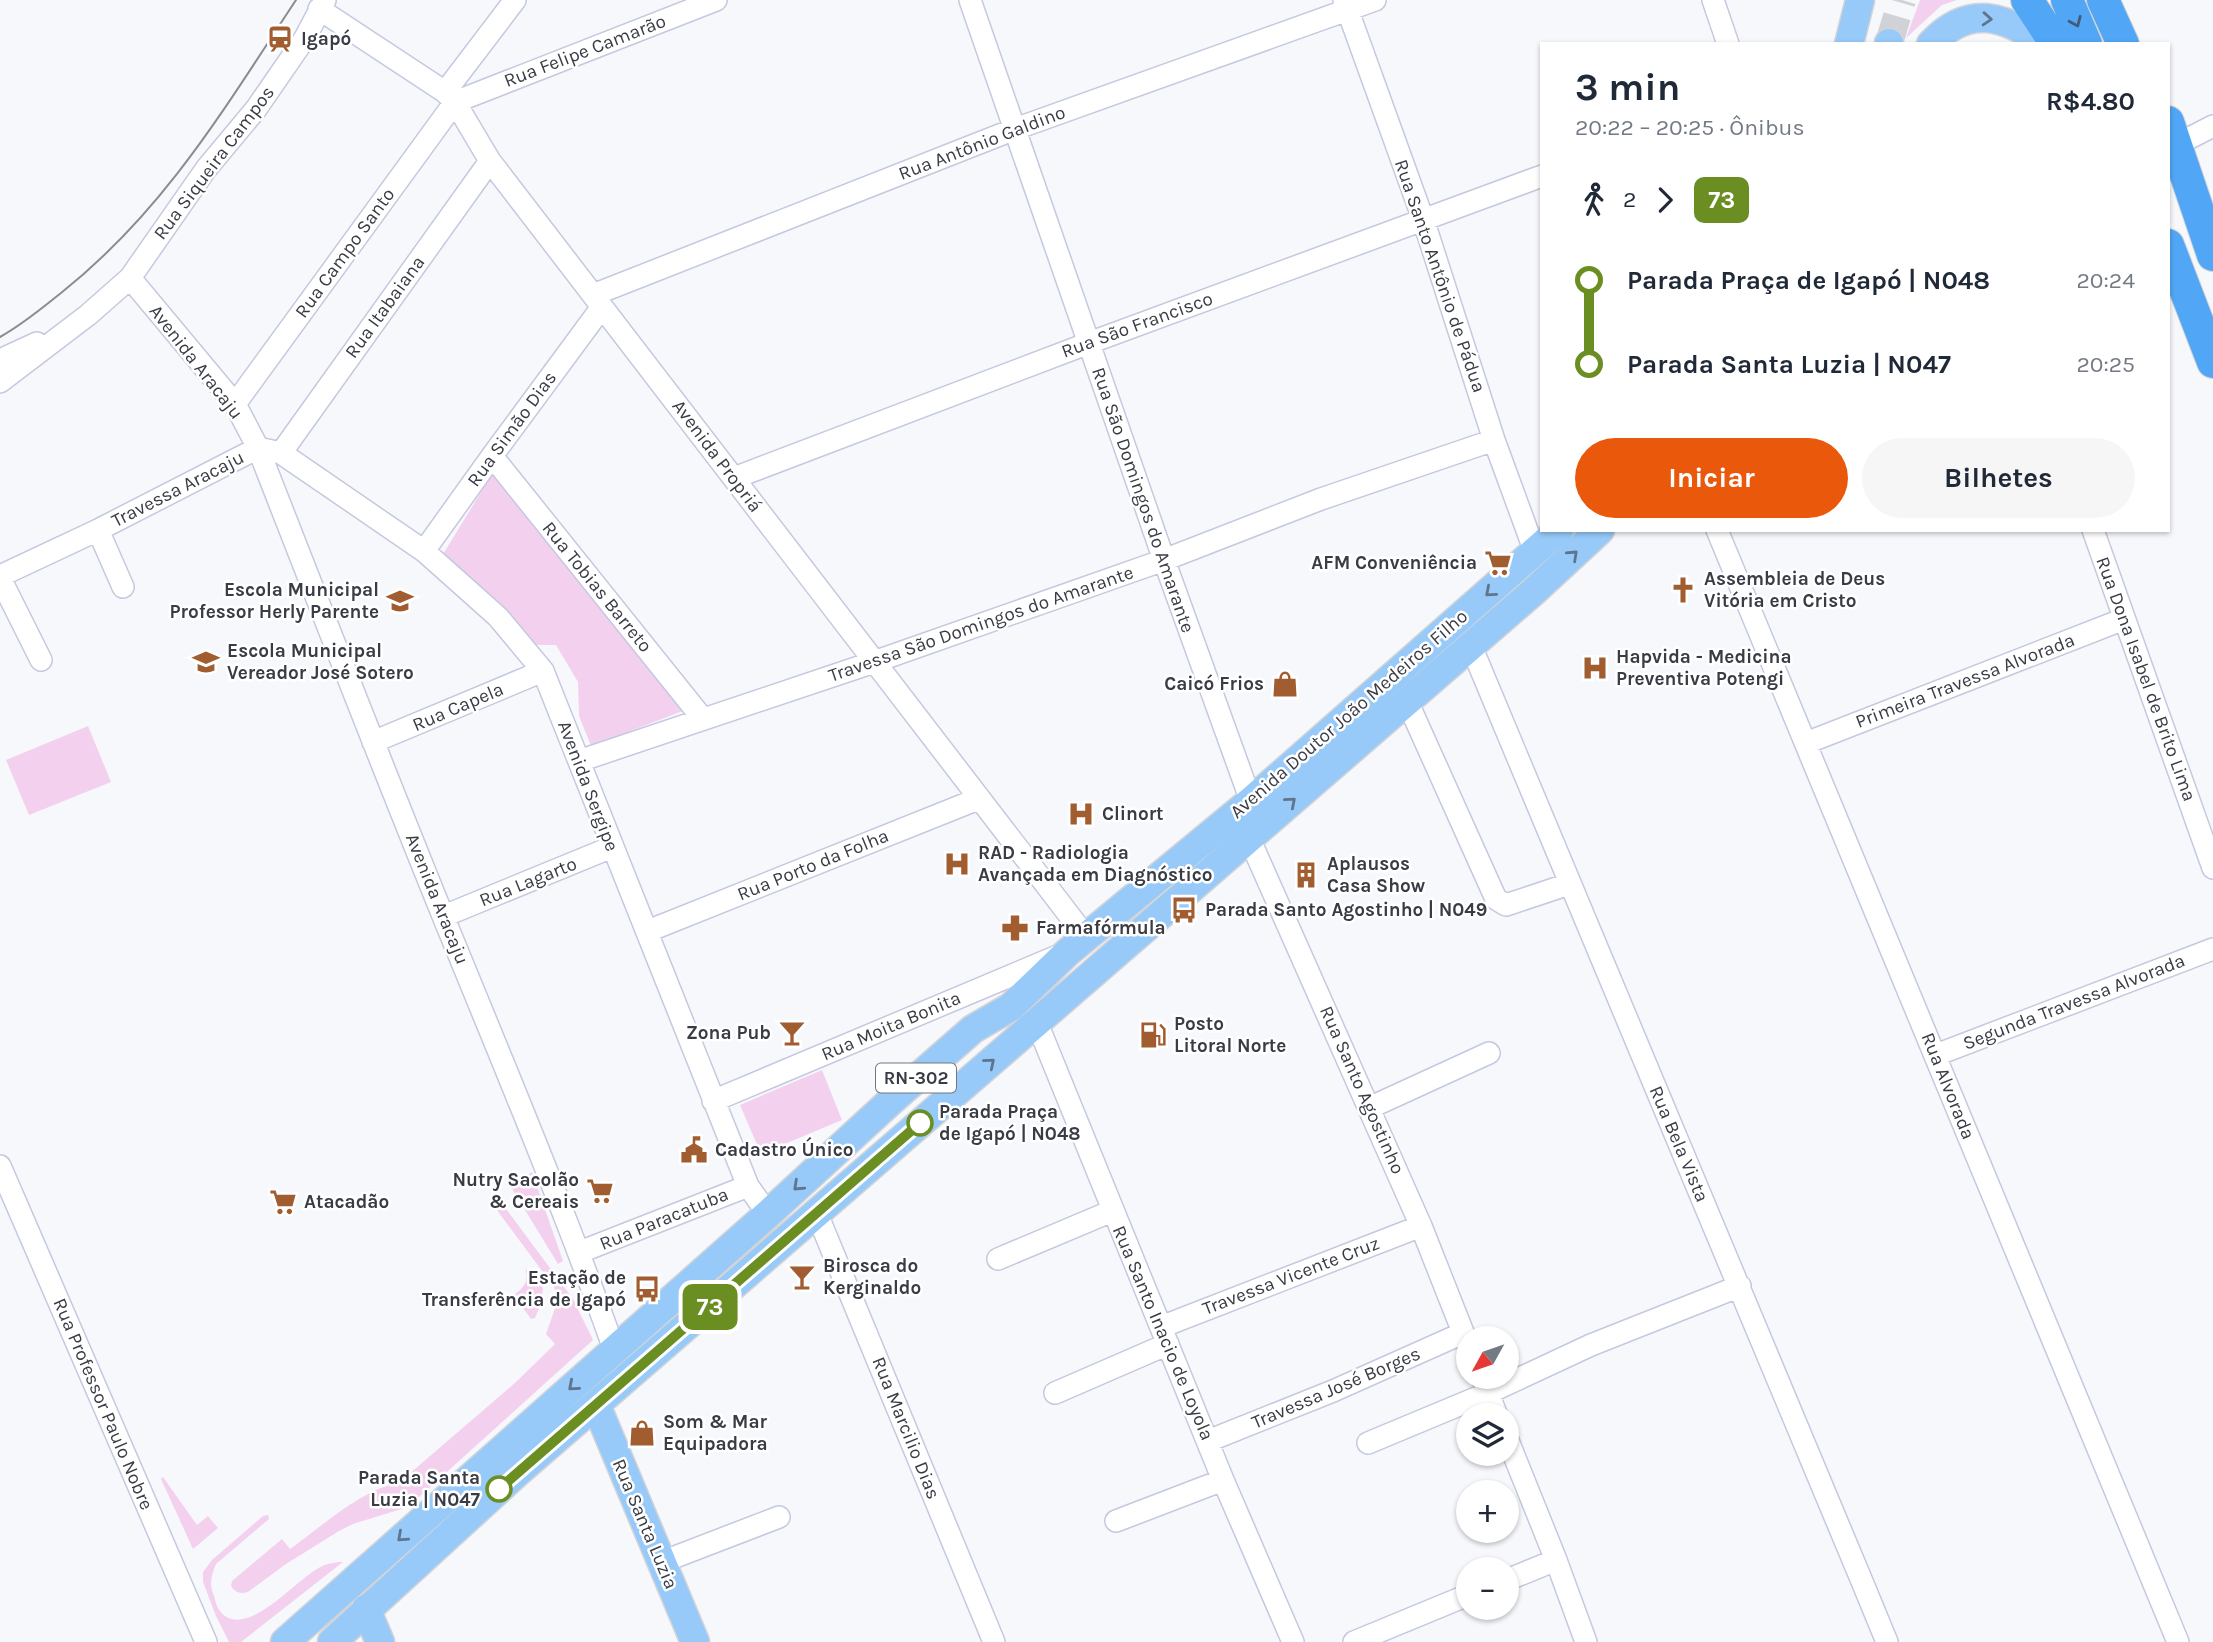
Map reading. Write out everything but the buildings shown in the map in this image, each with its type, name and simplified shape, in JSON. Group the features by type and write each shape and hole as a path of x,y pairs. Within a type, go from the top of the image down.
{"highway":[{"path":"2027,0 2055,42"},
{"path":"2067,0 2085,42"},
{"path":"2103,0 2122,42"},
{"path":"2125,0 2140,42"},
{"path":"2171,143 2213,255"},
{"path":"2171,143 2213,282"},
{"path":"2170,251 2212,359"},
{"path":"2170,277 2212,359"}],"main road":[{"path":"1850,42 1861,2"},
{"path":"1933,42 1952,26 1980,17 2015,25 2042,42"},
{"name":"Avenida Doutor João Medeiros Filho","path":"285,1642 768,1214 885,1105 973,1028 1011,1007 1077,944 1251,801 1557,532"},
{"name":"Avenida Doutor João Medeiros Filho","path":"332,1642 519,1471 1471,646 1598,532"},
{"path":"933,1111 932,1091 935,1084 977,1046 1011,1007"},
{"path":"817,1214 840,1176 886,1134 889,1122 885,1105"},
{"name":"Rua Santa Luzia","path":"596,1405 695,1642"},
{"path":"366,1609 380,1642"}],"street":[{"name":"Rua Campo Santo","path":"235,404 515,0"},
{"name":"Rua Felipe Camarão","path":"450,97 716,0"},
{"name":"Rua São Domingos do Amarante","path":"970,0 1164,560 1251,801"},
{"name":"Rua Antônio Galdino","path":"598,301 1015,130 1346,5 1375,0"},
{"path":"1713,0 1727,42"},
{"name":"Avenida Propriá","path":"322,5 450,97 490,161 978,799 1077,944"},
{"name":"Rua Siqueira Campos","path":"0,382 88,316 130,278 206,169 256,109 305,38 322,5"},
{"name":"Rua Santo Antônio de Pádua","path":"1346,5 1423,219 1494,440 1535,552"},
{"path":"2171,143 2213,126"},
{"name":"Rua Itabaiana","path":"281,453 490,161"},
{"name":"Rua São Francisco","path":"733,478 1540,177"},
{"name":"Avenida Aracaju","path":"130,278 235,404 258,448 373,742 580,1252 614,1349"},
{"name":"Rua Simão Dias","path":"424,551 598,301"},
{"name":"Rua Siqueira Campos","path":"0,360 88,316"},
{"name":"Travessa São Domingos do Amarante","path":"579,761 874,662 1164,560 1321,499 1494,440"},
{"path":"258,448 281,453"},
{"name":"Travessa Aracaju","path":"41,660 0,577 258,448"},
{"name":"Avenida Sergipe","path":"281,453 424,551 498,617 543,671 713,1101 748,1185 768,1214"},
{"name":"Rua Tobias Barreto","path":"492,456 703,719"},
{"name":"Travessa Aracaju","path":"97,530 123,587"},
{"name":"Rua Alvorada","path":"1718,532 2178,1642"},
{"name":"Rua Dona Isabel de Brito Lima","path":"2094,532 2213,868"},
{"name":"Primeira Travessa Alvorada","path":"1806,743 2124,619"},
{"name":"Rua Bela Vista","path":"1471,646 1887,1642"},
{"name":"Rua Capela","path":"373,742 543,671"},
{"path":"1407,701 1496,899 1506,905 1569,884"},
{"name":"Rua Porto da Folha","path":"648,931 978,799"},
{"name":"Rua Santo Agostinho","path":"1250,838 1421,1226 1461,1326"},
{"name":"Rua Lagarto","path":"444,916 612,847"},
{"name":"Rua Moita Bonita","path":"713,1101 1077,944"},
{"name":"Segunda Travessa Alvorada","path":"1936,1055 2213,949"},
{"name":"Rua Santo Inacio de Loyola","path":"1037,1023 1223,1480 1293,1642"},
{"path":"1369,1108 1489,1053"},
{"name":"Rua Professor Paulo Nobre","path":"0,1166 206,1642"},
{"name":"Rua Paracatuba","path":"580,1252 748,1185"},
{"path":"998,1259 1112,1211"},
{"name":"Rua Marcilio Dias","path":"817,1214 994,1642"},
{"name":"Travessa Vicente Cruz","path":"1055,1393 1165,1336 1421,1226"},
{"path":"1519,1372 1740,1286"},
{"name":"Travessa José Borges","path":"1209,1441 1456,1343"},
{"path":"1368,1443 1475,1390"},
{"path":"1518,1466 1586,1642"},
{"path":"1116,1521 1223,1480"},
{"path":"662,1562 779,1517"},
{"path":"1519,1575 1556,1560"},
{"path":"1354,1642 1456,1600"}],"shaded area":[{"path":"1920,0 1957,0 1942,5 1906,38"},
{"path":"492,474 688,709 591,746 579,716 578,682 556,645 532,645 442,556"},
{"path":"88,726 111,782 29,815 6,760"},
{"path":"822,1070 842,1120 761,1154 740,1105"},
{"path":"532,1172 563,1261 558,1264 511,1187"},
{"path":"498,1198 573,1299 593,1340 408,1507 353,1524 286,1564 248,1592 236,1592 231,1586 232,1581 282,1539 290,1549 356,1501 401,1481 516,1382 555,1344 546,1334 558,1300 554,1287 491,1202"},
{"path":"525,1268 543,1288 541,1304 535,1318 531,1319 514,1295 525,1283"},
{"path":"163,1477 197,1525 208,1516 218,1528 193,1549 161,1479"},
{"path":"268,1515 269,1519 214,1568 212,1592 220,1611 230,1619 242,1619 255,1614 317,1569 343,1562 241,1642 229,1642 203,1582 203,1572 212,1560 263,1516"}],"tunnel":[{"path":"1889,42 1902,0"}],"tram line":[{"path":"0,337 24,322 98,261 162,193 217,119 296,0"}],"bus line":[{"name":"73","path":"499,1489 920,1123"}],"place":[{"name":"Igapó","path":"280,39"},
{"name":"AFM Conveniência","path":"1498,563"},
{"name":"Assembleia de Deus Vitória em Cristo","path":"1683,590"},
{"name":"Escola Municipal Professor Herly Parente","path":"400,601"},
{"name":"Escola Municipal Vereador José Sotero","path":"206,662"},
{"name":"Hapvida - Medicina Preventiva Potengi","path":"1595,668"},
{"name":"Caicó Frios","path":"1285,684"},
{"name":"Clinort","path":"1081,814"},
{"name":"RAD - Radiologia Avançada em Diagnóstico","path":"957,864"},
{"name":"Aplausos Casa Show","path":"1306,875"},
{"name":"Parada Santo Agostinho | N049","path":"1184,910"},
{"name":"Farmafórmula","path":"1015,928"},
{"name":"Zona Pub","path":"792,1033"},
{"name":"Posto Litoral Norte","path":"1153,1035"},
{"name":"Parada Praça de Igapó | N048","path":"920,1123"},
{"name":"Cadastro Único","path":"694,1150"},
{"name":"Nutry Sacolão & Cereais","path":"600,1191"},
{"name":"Atacadão","path":"283,1202"},
{"name":"Birosca do Kerginaldo","path":"802,1277"},
{"name":"Estação de Transferência de Igapó","path":"647,1289"},
{"name":"Som & Mar Equipadora","path":"642,1433"},
{"name":"Parada Santa Luzia | N047","path":"499,1489"}]}
